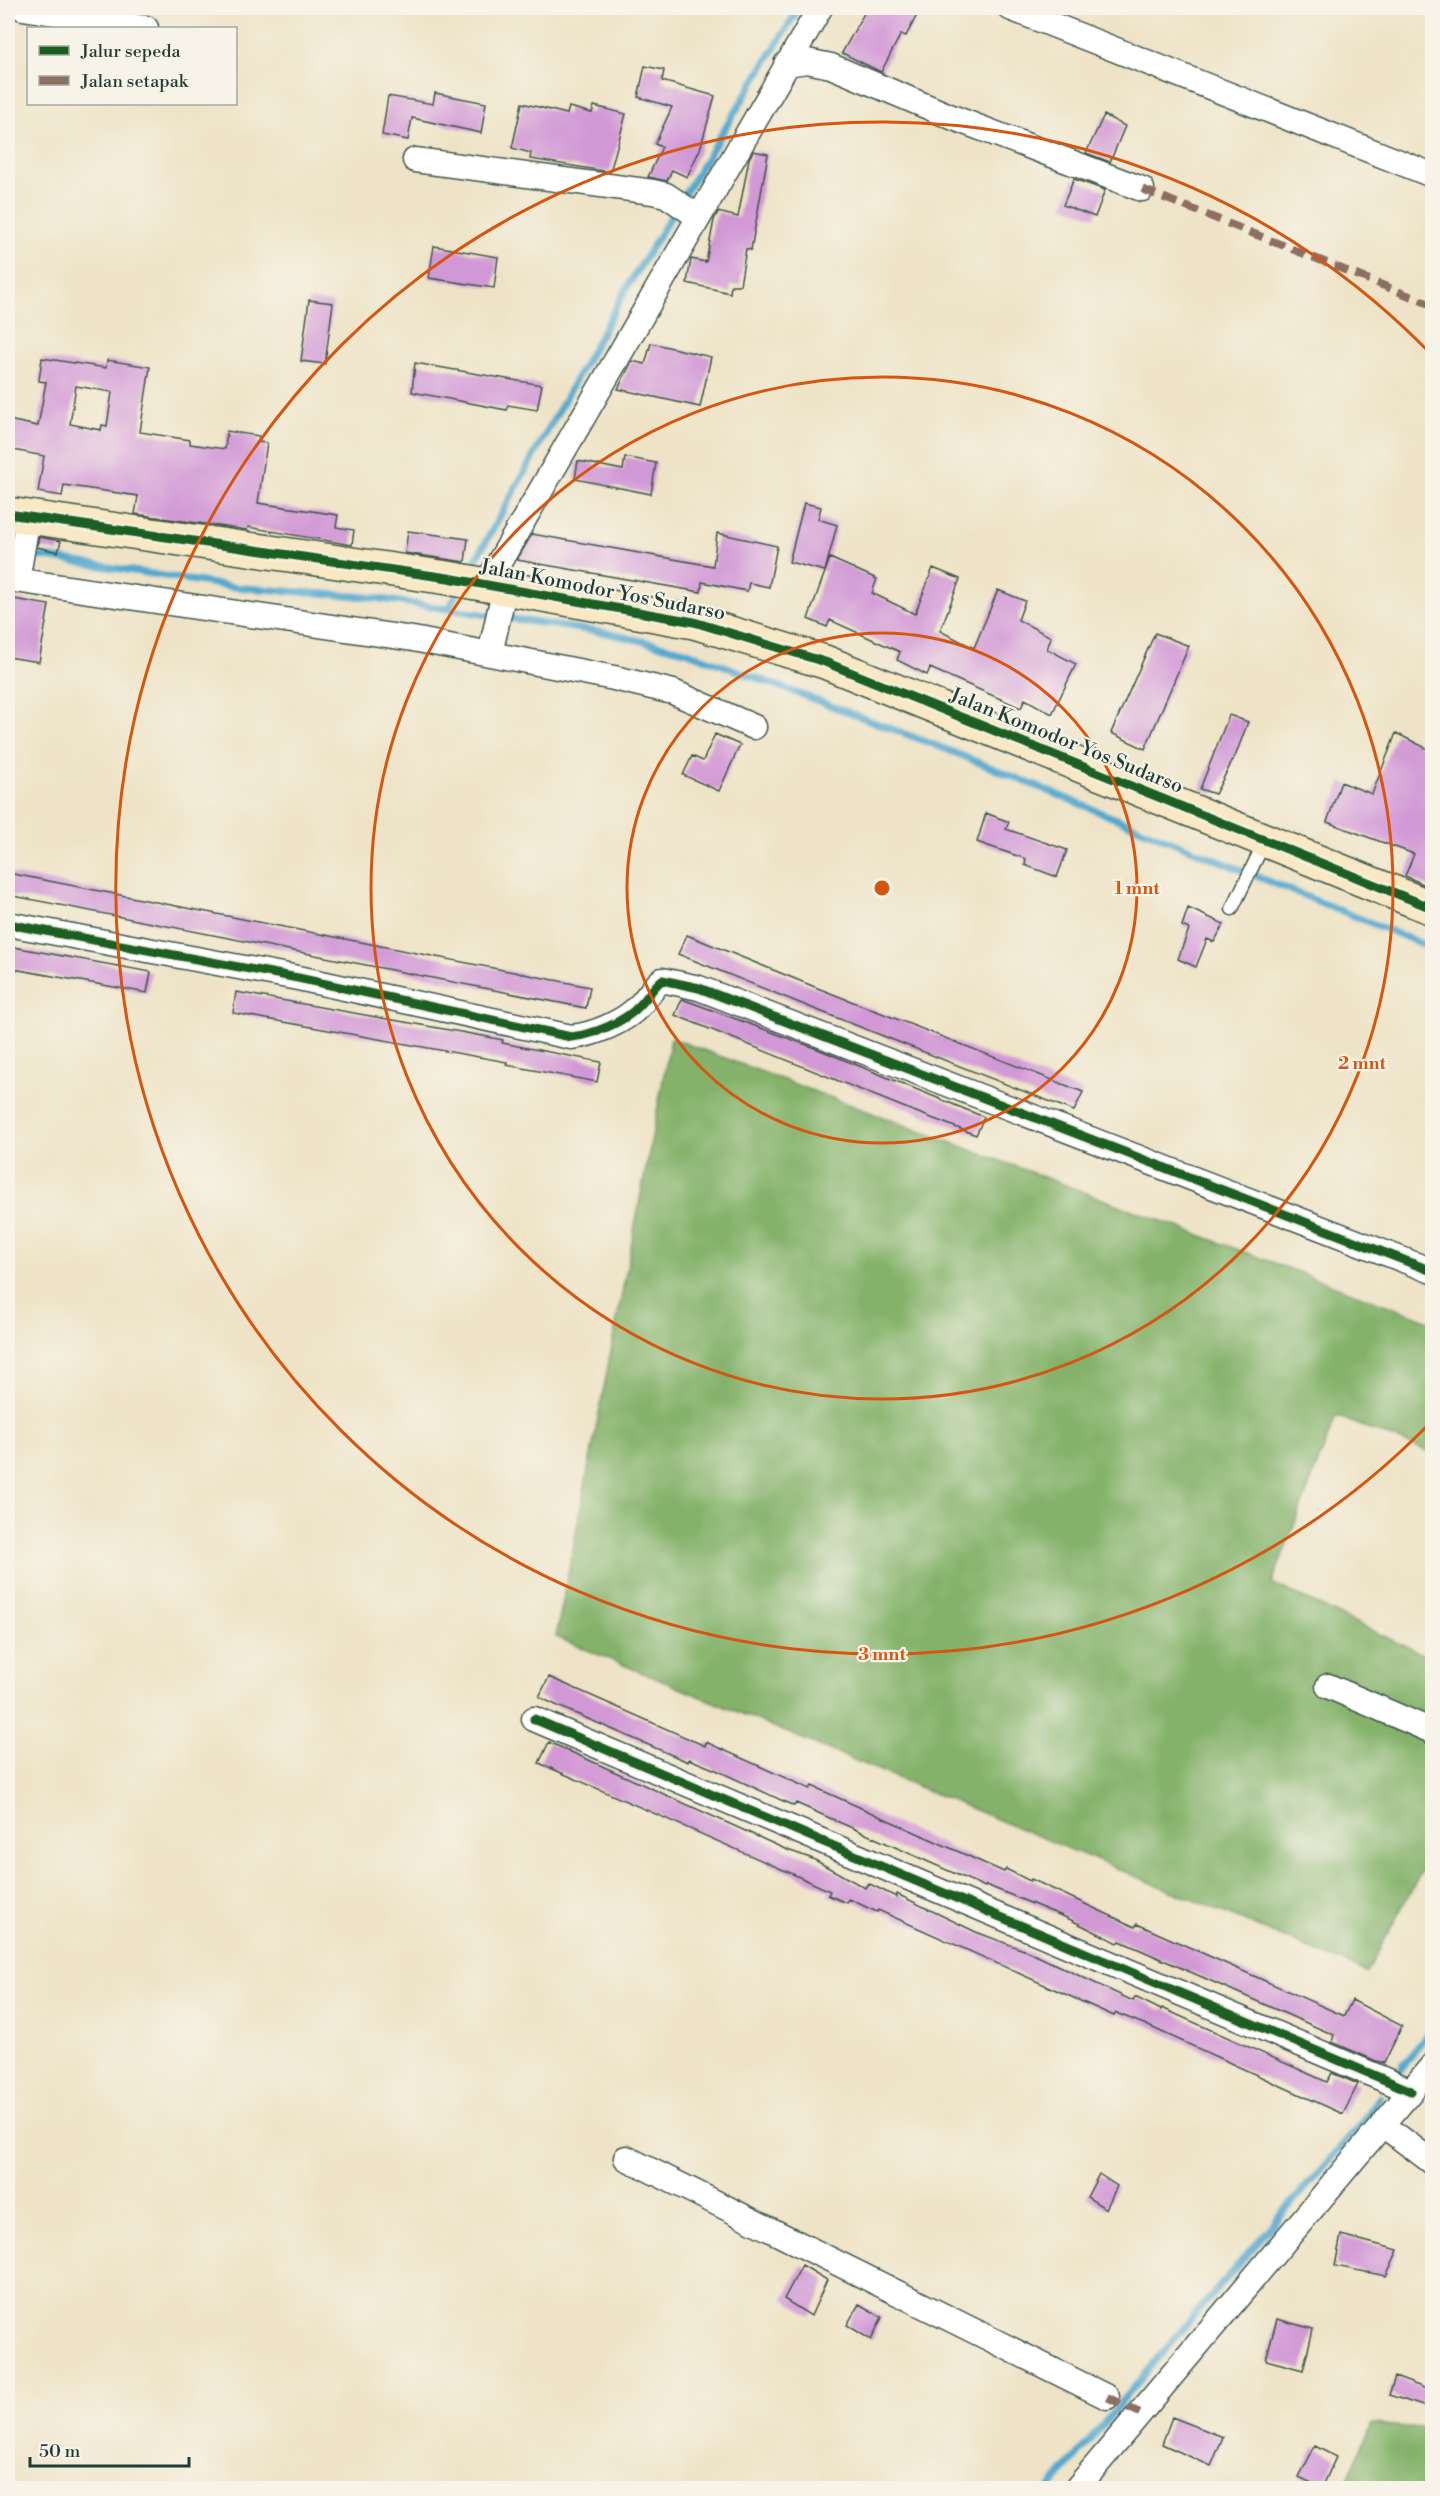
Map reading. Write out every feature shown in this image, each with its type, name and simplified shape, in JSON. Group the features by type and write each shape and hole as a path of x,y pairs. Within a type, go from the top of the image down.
{"street":[{"path":"23,8 140,27"},
{"path":"491,647 483,587 685,208 786,64 820,8"},
{"path":"1010,8 1432,175"},
{"path":"786,64 807,61 831,66 954,118 1142,189"},
{"path":"415,160 653,192 685,208"},
{"path":"20,524 14,578 413,639 491,647 673,692 754,727"},
{"name":"Jalan Komodor Yos Sudarso","path":"20,524 483,587 694,622 825,662 1260,851 1432,908"},
{"path":"8,924 298,978 572,1037 594,1035 639,1007 651,989 662,980 675,981 1432,1271"},
{"path":"1328,1686 1432,1731"},
{"path":"534,1719 1411,2091"},
{"path":"1077,2488 1432,2066"},
{"path":"1383,2125 1432,2162"},
{"path":"626,2158 1107,2397"}],"lane":[{"path":"1232,909 1260,851"}],"green space":[{"path":"671,1038 1432,1322 1432,1453 1336,1416 1272,1583 1432,1659 1432,1852 1367,1972 556,1637"},
{"path":"1372,2424 1432,2429 1432,2488 1344,2488"}],"building":[{"path":"867,8 909,8 918,13 906,36 901,34 881,72 842,53"},
{"path":"645,66 664,70 662,81 715,96 700,149 687,177 672,170 667,181 648,177 662,147 655,144 672,107 638,97"},
{"path":"435,93 486,103 481,133 412,118 408,140 382,135 388,96 433,104"},
{"path":"522,103 567,114 569,107 592,113 594,106 626,114 610,172 530,159 531,153 512,148"},
{"path":"1104,115 1125,126 1110,162 1086,153"},
{"path":"753,151 768,154 751,250 746,249 740,285 731,285 730,293 687,283 691,259 706,262 714,220 718,212 738,217 749,159"},
{"path":"1074,179 1105,190 1095,217 1063,205"},
{"path":"434,246 498,257 494,288 429,278"},
{"path":"309,300 333,303 325,364 301,361"},
{"path":"651,343 711,357 700,407 618,389 632,361 645,364"},
{"path":"42,358 106,368 107,360 150,367 140,432 190,440 190,444 225,449 227,431 259,436 258,442 267,443 258,503 338,515 336,527 354,530 352,545 248,527 247,530 135,514 138,496 64,485 62,496 38,492 44,456 8,449 8,420 38,426 46,382 39,381","holes":["76,386 112,392 107,426 102,425 101,430 70,424"]},
{"path":"415,363 542,385 537,410 508,405 507,410 412,392"},
{"path":"625,457 656,463 651,494 575,479 578,461 623,470"},
{"path":"804,503 821,507 818,519 837,525 825,571 789,562"},
{"path":"408,531 468,539 465,562 405,553"},
{"path":"717,533 777,546 769,587 749,583 747,591 702,582 701,592 517,560 532,534 713,566"},
{"path":"39,537 61,541 58,552 37,547"},
{"path":"830,558 877,579 872,593 915,614 933,568 960,579 940,631 974,648 998,590 1025,601 1018,620 1051,637 1047,649 1076,664 1052,714 1025,699 1021,708 930,668 927,675 897,660 900,652 830,620 827,627 808,619"},
{"path":"8,598 49,605 39,662 8,657"},
{"path":"1155,633 1189,646 1145,749 1111,733"},
{"path":"1229,715 1248,722 1236,754 1215,794 1200,789"},
{"path":"1396,733 1432,751 1432,888 1405,876 1414,854 1327,822 1341,782 1372,794"},
{"path":"715,734 740,745 719,791 683,775 692,756 703,761"},
{"path":"986,813 1009,822 1006,829 1067,850 1057,877 1025,865 1026,859 977,842"},
{"path":"8,873 590,987 586,1008 8,895"},
{"path":"1188,908 1224,924 1214,942 1207,939 1196,967 1178,959 1189,929 1182,926"},
{"path":"687,935 1083,1092 1074,1111 817,1010 678,954"},
{"path":"8,946 151,972 147,993 8,968"},
{"path":"236,992 483,1036 503,1040 502,1043 601,1062 597,1082 506,1065 507,1062 233,1013"},
{"path":"682,999 820,1050 984,1117 976,1135 908,1109 675,1015"},
{"path":"549,1677 705,1746 706,1742 810,1789 812,1786 1004,1872 1006,1869 1030,1881 1031,1879 1135,1927 1137,1924 1344,2016 1352,2000 1402,2026 1384,2063 1376,2061 1332,2042 1334,2035 1120,1941 1118,1943 1067,1918 986,1885 985,1887 796,1803 794,1806 716,1770 689,1759 688,1762 558,1706 539,1697"},
{"path":"549,1742 785,1849 813,1859 865,1888 868,1883 896,1897 897,1894 976,1932 1029,1952 1133,2001 1135,1997 1161,2010 1162,2008 1327,2082 1332,2073 1358,2084 1343,2114 1144,2024 1116,2013 1114,2016 878,1910 877,1912 849,1899 847,1903 828,1895 830,1891 795,1875 539,1763"},
{"path":"1099,2174 1117,2186 1106,2209 1087,2197"},
{"path":"1341,2235 1398,2250 1386,2276 1335,2266"},
{"path":"802,2265 827,2280 811,2316 784,2299"},
{"path":"859,2304 882,2317 871,2340 847,2325"},
{"path":"1277,2319 1313,2329 1303,2370 1266,2360"},
{"path":"1395,2377 1432,2391 1429,2408 1389,2395"},
{"path":"1172,2417 1223,2437 1211,2466 1162,2444"},
{"path":"1315,2446 1336,2457 1322,2488 1299,2477"}],"waterway":[{"path":"469,572 625,291 799,8"},
{"path":"8,551 233,587 368,597 607,633 685,651 948,750 1432,948"},
{"path":"448,609 459,590"},
{"path":"1401,2069 1432,2027"},
{"path":"1050,2488 1191,2319 1356,2129 1380,2097"}],"marked path":[{"path":"1142,189 1432,305"},
{"path":"1107,2397 1140,2413"}],"cycle path":[{"path":"8,514 448,578 694,622 825,662 1432,908"},
{"path":"8,924 298,978 571,1037 599,1030 626,1017 662,980 699,988 1432,1271"},
{"path":"534,1719 1411,2091"}]}
